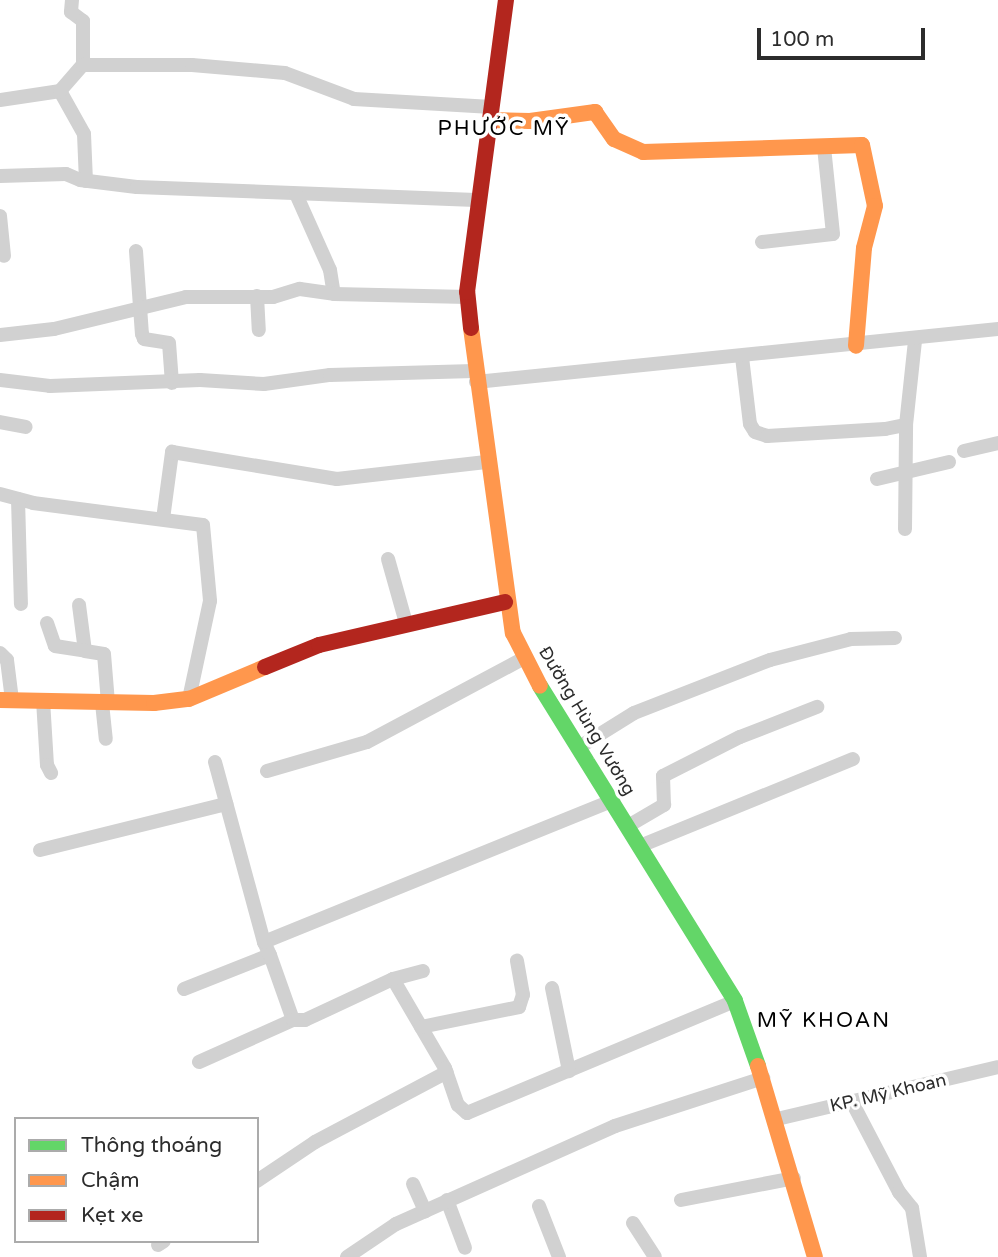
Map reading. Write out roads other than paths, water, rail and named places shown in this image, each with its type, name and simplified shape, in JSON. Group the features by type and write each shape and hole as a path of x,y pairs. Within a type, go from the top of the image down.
{"street":[{"path":"0,100 60,91 83,65 83,21 71,12 72,0"},
{"name":"Đường Hùng Vương","path":"506,0 476,200 468,297 475,377 505,602 524,658 581,746 735,1001 778,1119 815,1257"},
{"path":"83,65 242,68 285,73 354,99 491,113 530,121 595,112 614,139 643,152 862,145 875,206 864,248 856,346"},
{"path":"60,91 85,134 86,181"},
{"path":"762,242 833,234 824,147"},
{"path":"0,176 66,174 86,181 296,194 476,200"},
{"path":"296,194 330,270 334,294"},
{"path":"0,217 4,256"},
{"path":"136,251 144,339 171,346 172,383"},
{"path":"0,335 140,311 186,297 257,296 300,289 334,294 468,297"},
{"path":"257,296 259,330"},
{"path":"0,380 50,386 264,384 330,375 475,377 743,357 915,341 998,329"},
{"path":"905,529 906,425 915,341"},
{"path":"743,357 750,424 755,432 767,436 906,425"},
{"path":"0,422 26,427"},
{"path":"964,451 998,443"},
{"path":"163,519 172,452 337,479 486,462"},
{"path":"877,480 950,462"},
{"path":"0,494 18,499 197,523 205,530 210,601 189,699"},
{"path":"18,499 21,604"},
{"path":"388,559 405,623"},
{"path":"0,653 7,660 6,700 105,703 189,699 300,651 405,623 505,602"},
{"path":"79,605 85,651"},
{"path":"47,624 55,646 104,654 106,739"},
{"path":"581,746 634,713 770,660 851,639 895,638"},
{"path":"267,771 366,742 524,658"},
{"path":"43,700 47,765 51,773"},
{"path":"628,826 664,805 663,776 740,737 817,707"},
{"path":"640,846 853,759"},
{"path":"215,762 267,949 293,1020"},
{"path":"184,989 267,949 613,800"},
{"path":"40,850 226,804"},
{"path":"421,1027 519,1007 523,995 517,961"},
{"path":"200,1062 293,1020 305,1020 393,979 424,971"},
{"path":"393,979 447,1072 458,1105 467,1114 735,1001"},
{"path":"552,988 569,1071"},
{"name":"KP. Mỹ Khoan","path":"778,1119 997,1068"},
{"path":"259,1180 315,1142 447,1072"},
{"path":"346,1257 447,1200 615,1126 763,1078"},
{"path":"852,1102 912,1208 920,1257"},
{"path":"681,1200 794,1178"},
{"path":"412,1184 425,1211"},
{"path":"447,1200 465,1248"},
{"path":"539,1206 558,1257"},
{"path":"633,1223 655,1257"}],"district":[{"name":"PHƯỚC MỸ","path":"504,129"},
{"name":"MỸ KHOAN","path":"824,1021"}]}
